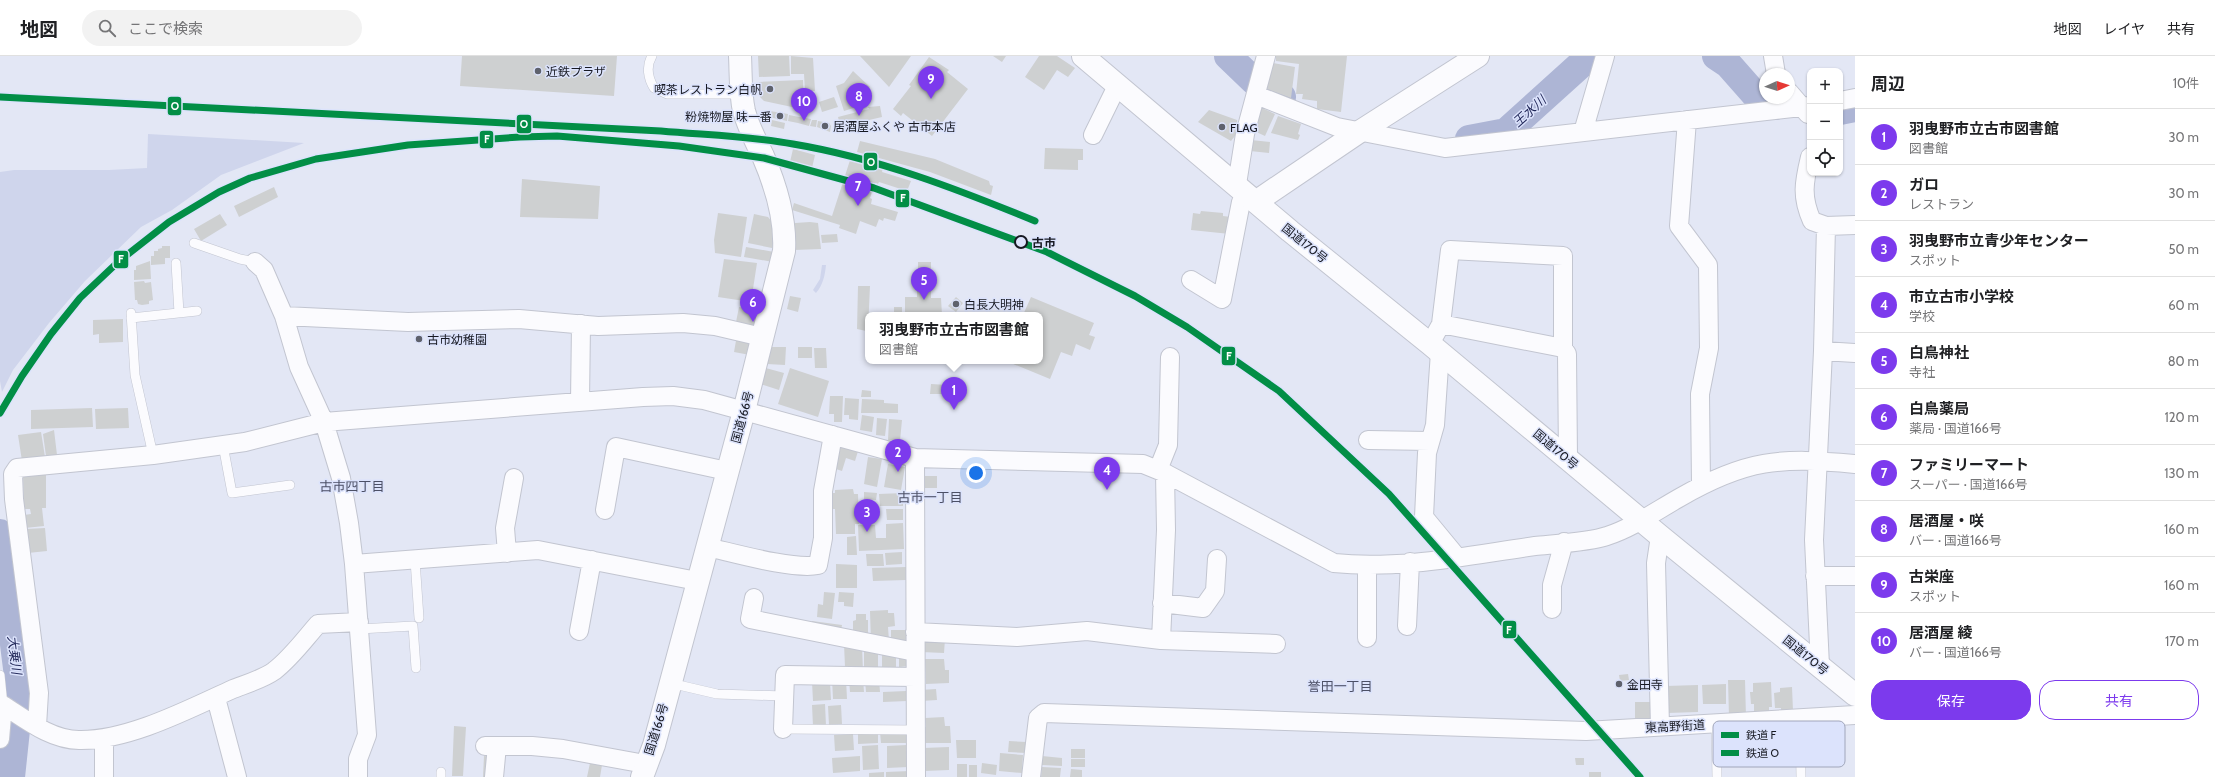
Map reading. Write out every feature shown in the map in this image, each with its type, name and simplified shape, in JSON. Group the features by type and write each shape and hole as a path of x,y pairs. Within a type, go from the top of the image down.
{"highway":[{"name":"国道166号","path":"644,770 654,745 669,683 744,411 784,251 784,223 770,173 744,112 741,94 740,56"},
{"name":"国道170号","path":"1083,56 1248,193 1290,231 1435,348 1640,520 1855,696"},
{"path":"1248,193 1360,132 1478,56"}],"street":[{"path":"1191,280 1222,299 1242,202 1248,193 1245,134 1266,56"},
{"path":"1583,132 1605,56"},
{"path":"1773,56 1775,68"},
{"path":"1093,135 1118,84"},
{"path":"1258,88 1337,128 1445,148 1687,120 1807,110"},
{"path":"1795,98 1807,109"},
{"path":"1843,100 1855,98"},
{"path":"1687,120 1679,226 1708,265 1709,348 1700,394 1701,485"},
{"path":"1807,172 1804,186 1805,205 1812,221 1826,226 1855,225"},
{"path":"1820,666 1814,540 1823,351 1826,226"},
{"path":"1456,557 1424,517 1427,453 1435,425 1435,348 1441,324 1450,250 1564,256 1563,348 1567,354 1568,459"},
{"path":"255,262 264,270 284,316 299,367 324,422 341,478 354,564 366,735 358,759 358,777"},
{"path":"284,316 408,322 519,319 598,326 683,323 715,326 762,337"},
{"path":"580,402 581,324"},
{"path":"1441,324 1563,348"},
{"path":"1823,351 1855,353"},
{"path":"1161,640 1166,530 1162,472 1168,445 1170,357"},
{"path":"35,725 39,693 14,499 12,474 17,468 153,455 244,442 324,422 673,396 704,400 915,458 1143,464 1162,472 1334,564 1367,566 1456,557 1606,537 1640,520 1701,485 1725,474 1754,464 1790,460 1818,460 1855,464"},
{"path":"707,546 767,560 809,567 818,565 823,538 823,491 833,435"},
{"path":"1368,440 1430,441"},
{"path":"604,510 616,447 727,471"},
{"path":"915,458 916,777"},
{"path":"507,553 505,528 514,478"},
{"path":"1660,536 1656,563 1660,727"},
{"path":"1552,609 1552,585 1564,542"},
{"path":"354,564 538,550 697,581"},
{"path":"580,631 592,560"},
{"path":"1162,603 1203,608 1215,592 1217,560"},
{"path":"1407,626 1410,562"},
{"path":"1367,566 1367,638"},
{"path":"1816,576 1855,576"},
{"path":"754,598 750,619 915,652"},
{"path":"0,739 5,706 35,725 54,734 78,740 104,738 127,732 216,698 273,672 286,660 318,624 359,625"},
{"path":"915,632 1017,637 1087,631 1161,640 1276,644"},
{"path":"783,729 785,675 915,677"},
{"path":"216,698 237,777"},
{"name":"東高野街道","path":"1031,777 1038,718 1044,713 1586,731 1713,723"},
{"name":"東高野街道","path":"1750,721 1855,715"},
{"path":"104,738 104,777"},
{"path":"494,777 491,746 532,746 563,749 644,770"}],"lane":[{"path":"652,56 649,62 649,79 654,88 667,94 741,94"},
{"path":"194,243 240,259 255,262"},
{"path":"176,264 179,313"},
{"path":"153,455 135,375 131,316 197,311"},
{"path":"223,445 232,493 290,485"},
{"path":"415,560 419,618"},
{"path":"359,625 413,626 416,668"},
{"path":"0,675 5,706"},
{"path":"669,683 717,694 784,696"},
{"path":"783,729 916,730"},
{"path":"1717,767 1717,777"},
{"path":"1801,767 1801,777"}],"shaded area":[{"path":"148,134 304,143 221,175 172,210 141,227 85,281 49,323 13,370 2,392 0,381 0,172 14,170 109,170 147,168"},
{"path":"822,265 826,265 824,276 816,293 813,290 820,279"}],"building":[{"name":"近鉄プラザ","path":"462,56 617,56 614,96 460,86"},
{"path":"758,56 789,56 790,76 759,77"},
{"path":"791,56 813,58 815,91 805,91 804,74 791,74"},
{"path":"860,56 911,56 889,87"},
{"path":"993,56 1006,56 1002,62"},
{"path":"1039,56 1057,56 1075,68 1068,77 1057,70 1044,90 1025,77"},
{"path":"1276,56 1347,56 1341,112 1317,109 1317,101 1302,99 1303,94 1296,94 1299,64 1276,61"},
{"path":"929,57 949,70 947,72 968,89 932,136 903,113 901,116 893,109 911,86 909,85"},
{"path":"1273,63 1295,67 1291,98 1267,89"},
{"path":"853,71 870,87 865,93 869,103 844,111 836,86 844,83"},
{"path":"803,80 804,107 792,107 764,101 760,97 759,82"},
{"path":"834,97 838,107 822,112 819,102"},
{"path":"880,106 882,117 846,124 839,121 838,117 869,109 868,107"},
{"path":"1262,108 1275,114 1265,136 1252,130"},
{"name":"FLAG","path":"1209,110 1237,120 1238,132 1231,141 1198,122"},
{"path":"770,111 788,114 787,121 769,117"},
{"path":"789,115 799,117 798,123 788,121"},
{"path":"1278,116 1301,124 1298,140 1271,133"},
{"path":"799,117 811,119 809,126 798,123"},
{"path":"772,120 785,123 784,129 771,126"},
{"path":"812,120 817,120 816,127 810,126"},
{"path":"818,121 829,123 831,126 830,132 817,127"},
{"path":"1251,140 1270,142 1269,153 1250,151"},
{"path":"860,141 935,159 989,181 990,185 993,186 991,195 930,172 857,152"},
{"path":"1045,148 1083,149 1083,160 1078,160 1078,170 1044,169"},
{"path":"793,149 815,155 812,168 790,162"},
{"path":"852,154 884,164 882,172 911,181 907,191 879,182 878,184 875,183 870,198 872,199 871,204 898,212 895,221 884,218 883,221 879,219 876,227 860,221 856,234 839,228 840,225 792,210 794,203 832,216"},
{"path":"522,179 600,186 598,219 520,217"},
{"path":"274,187 278,197 239,217 234,206"},
{"path":"1201,211 1223,213 1223,216 1231,217 1230,234 1191,230 1193,213 1200,214"},
{"path":"718,213 747,217 741,257 715,253 714,240"},
{"path":"220,214 227,225 201,241 194,229"},
{"path":"754,214 768,217 773,223 776,231 772,248 748,243"},
{"path":"795,223 818,223 821,249 794,250 793,225 795,225"},
{"path":"837,234 838,242 822,243 821,235"},
{"path":"162,246 170,246 170,258 165,258 165,264 151,265 151,256 154,256 154,251 158,251 158,249 162,248"},
{"path":"746,247 774,252 773,262 744,257"},
{"path":"724,259 757,263 751,302 718,297"},
{"path":"150,261 151,279 134,280 134,270 136,270 136,266"},
{"path":"918,262 931,262 931,273 918,273"},
{"path":"917,274 931,274 931,298 941,298 942,312 905,312 905,297 917,297"},
{"path":"144,281 145,283 151,282 153,300 149,301 149,304 142,305 138,304 137,300 135,300 134,282"},
{"path":"858,286 870,286 869,312 865,312 865,331 857,329"},
{"path":"790,296 801,298 798,312 787,309"},
{"name":"白長大明神","path":"956,297 963,303 956,312 948,306"},
{"path":"1031,297 1094,323 1089,335 1095,337 1090,350 1076,344 1072,356 1061,352 1050,379 1013,364 1043,364 1043,312 1024,312"},
{"path":"739,307 761,311 757,331 735,327"},
{"path":"894,307 902,307 902,312 894,312"},
{"path":"123,319 123,342 99,343 99,334 93,335 93,320"},
{"path":"737,335 754,339 750,355 734,352"},
{"path":"767,347 786,347 785,365 767,364"},
{"path":"798,347 812,347 812,358 798,358"},
{"path":"814,348 826,348 827,368 815,368"},
{"path":"762,367 784,373 779,390 757,383"},
{"path":"790,368 829,381 818,417 778,404"},
{"path":"931,384 948,385 947,394 930,394"},
{"path":"862,390 871,391 871,397 861,397"},
{"path":"830,396 843,396 842,422 834,422 834,414 829,414"},
{"path":"845,398 859,399 858,420 849,419 849,415 844,415"},
{"path":"862,399 884,400 884,403 898,404 898,413 861,413"},
{"path":"92,408 93,427 31,429 31,410"},
{"path":"128,408 129,428 96,429 95,409"},
{"path":"862,415 874,417 872,432 860,430"},
{"path":"877,418 887,419 885,436 876,435"},
{"path":"889,419 902,420 900,441 888,440"},
{"path":"54,430 57,455 46,456 43,434"},
{"path":"41,432 45,457 22,461 18,435"},
{"path":"840,443 859,448 855,461 846,458 842,471 833,468"},
{"path":"868,457 882,459 877,487 864,484"},
{"path":"888,464 905,467 901,490 884,487"},
{"path":"46,474 46,508 42,508 44,526 25,528 24,515 31,514 30,509 24,509 23,475"},
{"path":"925,476 937,476 937,488 925,488"},
{"path":"853,489 854,494 858,494 859,524 855,524 855,534 836,534 835,509 832,509 831,493 835,493 835,490"},
{"path":"864,492 877,493 876,500 864,499"},
{"path":"903,493 903,506 880,506 879,494"},
{"path":"886,509 903,509 903,520 887,520"},
{"path":"903,523 904,549 859,551 858,525 875,525 876,538 886,538 886,524"},
{"path":"45,528 47,551 28,553 26,529"},
{"path":"856,536 857,555 847,555 847,537"},
{"path":"902,552 902,564 886,565 885,553"},
{"path":"866,554 883,554 884,566 867,566"},
{"path":"836,564 857,565 857,588 836,588"},
{"path":"906,567 906,580 873,581 872,568"},
{"path":"824,592 835,593 832,619 817,617 818,604 823,605"},
{"path":"839,592 854,593 853,607 844,606 844,602 838,602"},
{"path":"888,610 888,613 894,613 895,626 888,627 889,641 871,642 870,611"},
{"path":"856,614 866,614 866,620 868,620 868,638 853,638 853,621 856,620"},
{"path":"812,621 842,625 840,635 811,631"},
{"path":"891,630 907,630 908,644 891,645"},
{"path":"922,639 945,639 944,653 921,652"},
{"path":"844,644 862,647 863,671 847,671 847,667 845,667"},
{"path":"864,648 878,648 878,670 864,670"},
{"path":"882,651 896,651 896,674 882,675"},
{"path":"899,653 910,653 911,666 899,667"},
{"path":"925,659 944,659 945,670 949,670 949,683 926,684"},
{"path":"1628,674 1629,680 1620,681 1619,675"},
{"path":"832,679 846,679 847,699 833,699"},
{"path":"863,679 864,692 850,692 849,680"},
{"path":"879,679 880,692 866,692 865,680"},
{"path":"1728,680 1745,680 1746,717 1729,717"},
{"path":"812,682 830,682 831,700 813,701"},
{"path":"1771,682 1772,707 1769,707 1769,713 1754,713 1754,704 1751,704 1750,692 1753,692 1753,683"},
{"path":"1726,684 1726,704 1703,704 1702,685"},
{"path":"1698,685 1698,712 1667,713 1666,686"},
{"path":"1792,687 1793,711 1781,712 1781,708 1775,708 1774,693 1780,692 1780,688"},
{"path":"936,689 937,700 921,701 920,690"},
{"path":"906,691 907,701 883,702 883,692"},
{"path":"1635,702 1656,702 1656,719 1635,719"},
{"path":"825,704 826,726 813,726 812,705"},
{"path":"841,705 842,724 829,725 828,706"},
{"path":"944,717 945,726 950,726 951,743 922,743 921,727 926,727 925,718"},
{"path":"454,726 466,727 463,776 452,776"},
{"path":"909,731 909,743 881,743 880,732"},
{"path":"878,732 878,743 858,744 858,733"},
{"path":"853,734 854,750 835,751 834,735"},
{"path":"956,740 976,740 976,758 957,758"},
{"path":"1009,741 1027,742 1026,753 1008,752"},
{"path":"878,745 879,769 863,770 862,746"},
{"path":"907,745 908,767 887,768 887,746"},
{"path":"949,747 949,770 924,771 923,748"},
{"path":"1071,749 1085,749 1085,758 1071,758"},
{"path":"1000,753 1023,755 1022,773 999,771"},
{"path":"484,756 494,757 492,777 483,777"},
{"path":"860,756 860,771 833,773 832,758"},
{"path":"1042,756 1062,758 1062,766 1042,765"},
{"path":"1575,758 1584,758 1584,765 1576,765"},
{"path":"1071,759 1085,759 1085,767 1071,767"},
{"path":"590,763 602,765 600,777 587,777"},
{"path":"982,763 997,765 996,775 981,773"},
{"path":"957,764 967,764 967,777 957,777"},
{"path":"969,765 977,765 977,777 969,777"},
{"path":"1042,767 1061,768 1060,777 1041,777"},
{"path":"1071,769 1082,770 1082,777 1070,777"},
{"path":"910,771 910,777 886,777 886,772"},
{"path":"884,772 884,777 869,777 869,773"},
{"path":"1589,772 1601,772 1601,777 1589,777"}],"waterway":[{"name":"王水川","path":"1228,56 1254,81 1282,97"},
{"name":"王水川","path":"1469,139 1506,132 1590,56"},
{"name":"王水川","path":"1716,56 1728,64 1758,98 1775,106"},
{"name":"王水川","path":"1843,110 1855,108"},
{"name":"大乗川","path":"0,533 20,692 11,777"}],"rail line":[{"name":"O","path":"0,97 661,131 760,139 824,150 886,166 976,197 1035,221"},
{"name":"F","path":"0,413 22,376 51,334 80,298 118,262 169,222 219,192 250,178 316,159 408,145 520,137 557,136 679,146 764,158 874,188 1047,252 1135,296 1187,327 1279,391 1389,494 1640,777"}],"place":[{"name":"近鉄プラザ","path":"538,71"},
{"name":"喫茶レストラン白帆","path":"770,89"},
{"name":"古栄座","path":"931,99"},
{"name":"粉焼物屋 味一番","path":"780,116"},
{"name":"居酒屋・咲","path":"859,116"},
{"name":"居酒屋 綾","path":"804,121"},
{"name":"居酒屋ふくや 古市本店","path":"825,126"},
{"name":"FLAG","path":"1222,127"},
{"name":"ファミリーマート","path":"858,206"},
{"name":"古市","path":"1021,242"},
{"name":"白鳥神社","path":"924,300"},
{"name":"白長大明神","path":"956,304"},
{"name":"白鳥薬局","path":"753,322"},
{"name":"古市幼稚園","path":"419,339"},
{"name":"羽曳野市立古市図書館","path":"954,410"},
{"name":"ガロ","path":"898,472"},
{"name":"市立古市小学校","path":"1107,490"},
{"name":"羽曳野市立青少年センター","path":"867,532"},
{"name":"金田寺","path":"1619,684"}],"district":[{"name":"古市四丁目","path":"352,486"},
{"name":"古市一丁目","path":"930,497"},
{"name":"誉田一丁目","path":"1340,686"}]}
